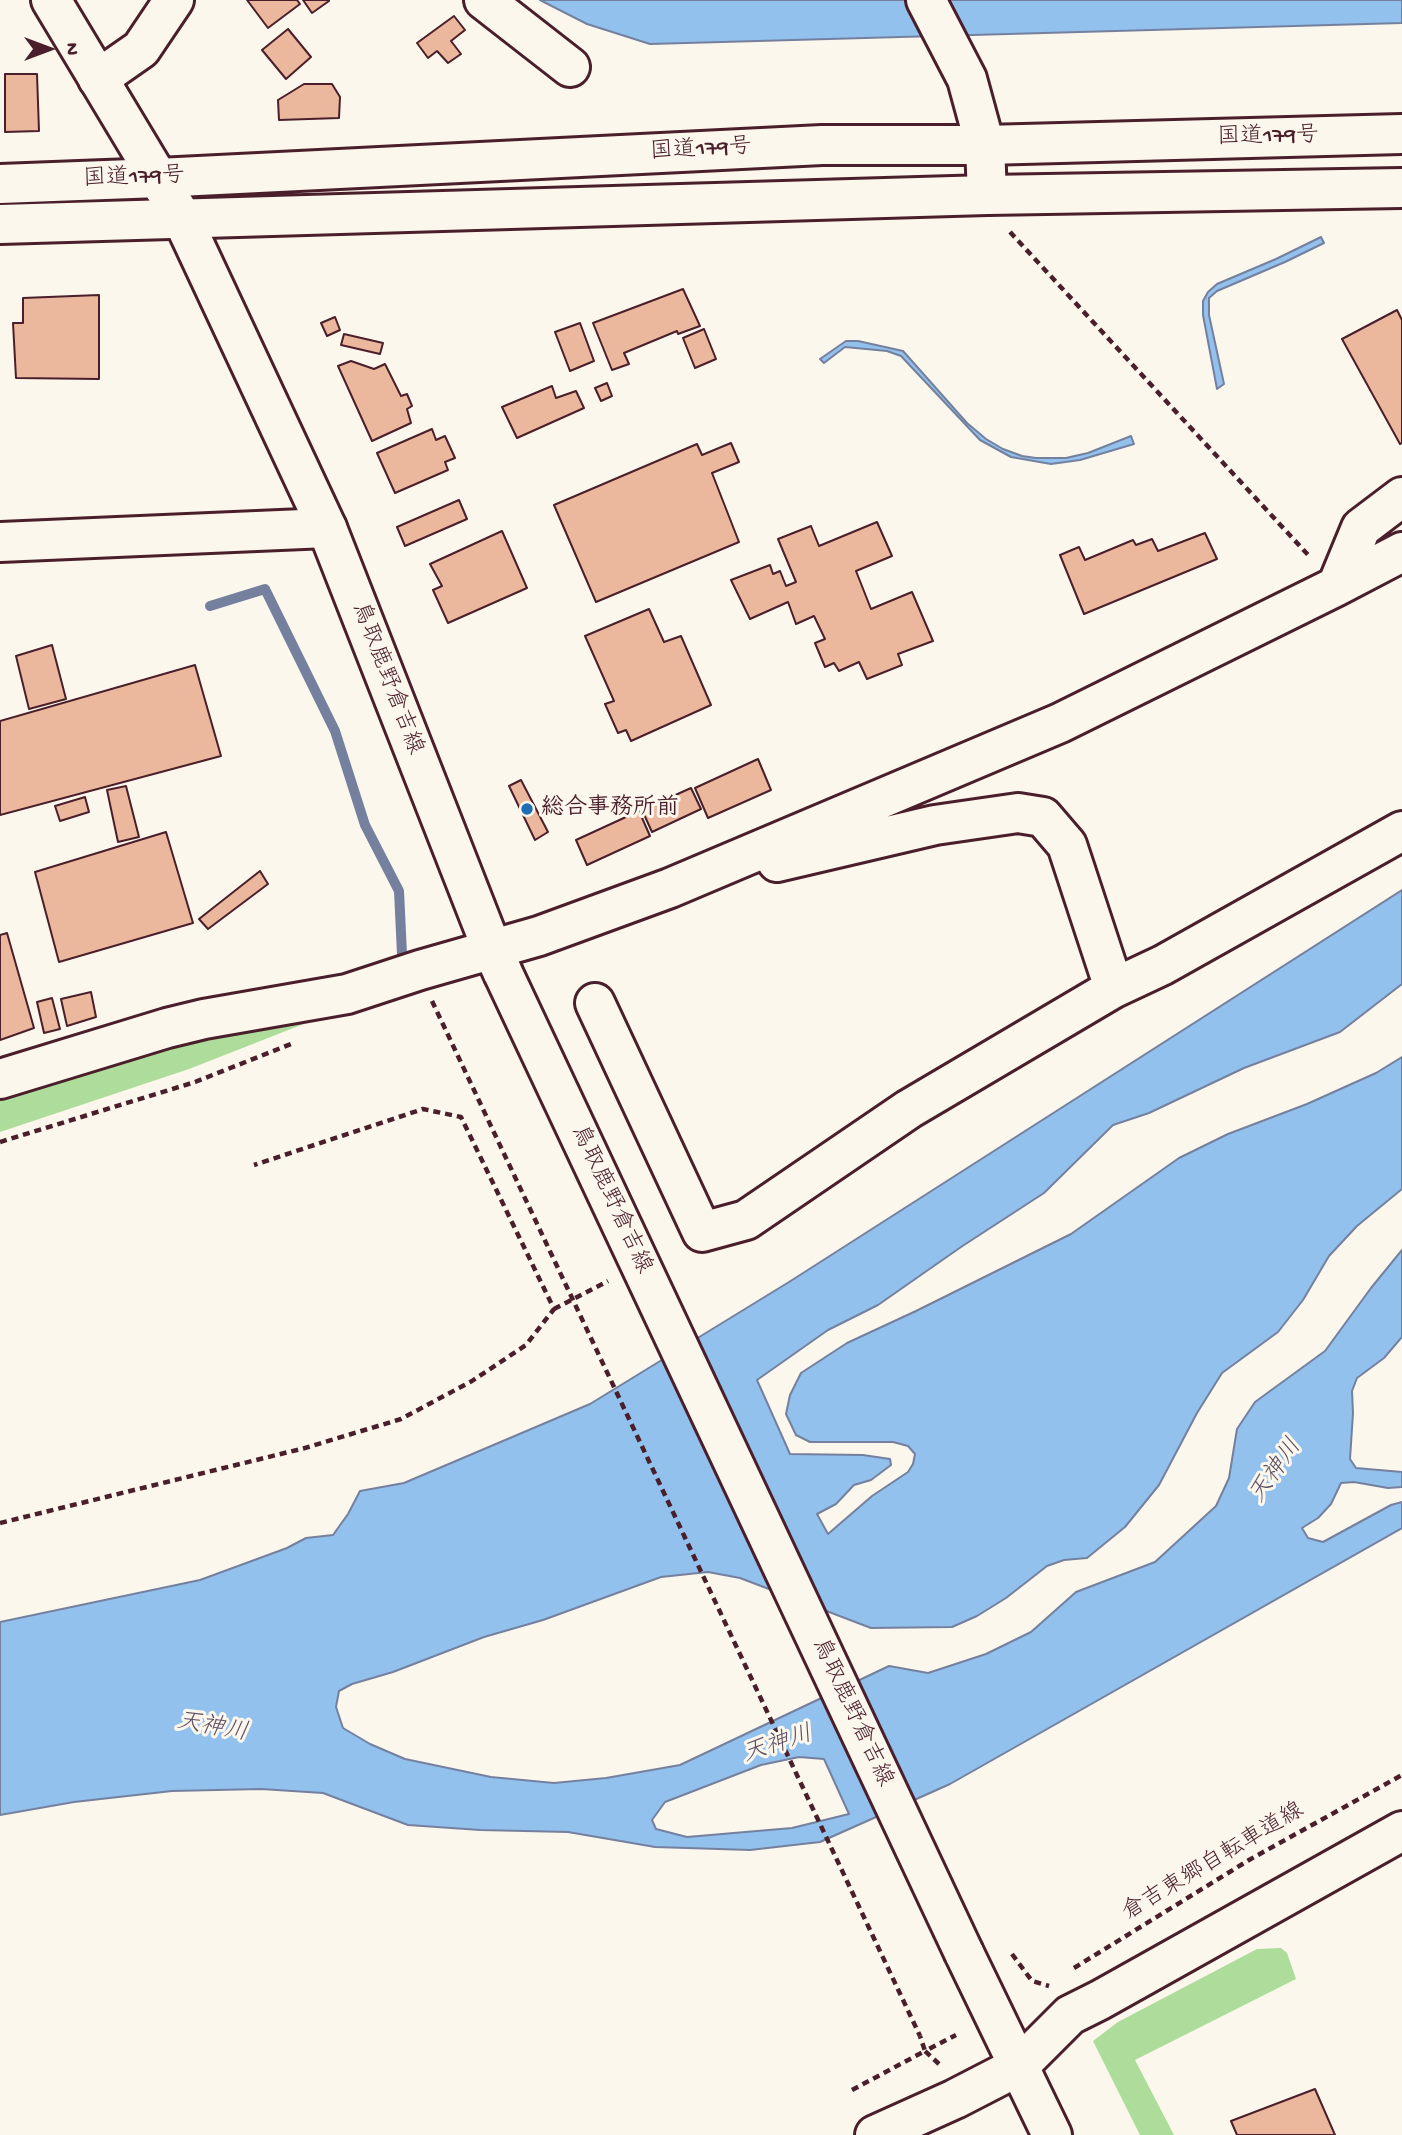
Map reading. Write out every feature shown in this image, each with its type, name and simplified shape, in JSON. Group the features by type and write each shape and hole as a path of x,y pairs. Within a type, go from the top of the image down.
{"main road":[{"name":"鳥取鹿野倉吉線","path":"51,0 182,218 327,528 497,961 964,1954 1052,2135"},
{"path":"98,79 141,49 174,0"},
{"path":"484,0 570,67"},
{"path":"926,0 967,79 985,145 987,195"},
{"name":"国道179号","path":"0,184 822,145 985,145 1402,134"},
{"name":"国道179号","path":"0,224 987,195 1402,188"},
{"path":"1337,586 1361,528 1402,497"},
{"path":"0,542 327,528"},
{"path":"0,1079 204,1019 347,994 420,970 497,961 539,936 670,888 1060,723 1402,552"},
{"path":"670,888 935,825 1018,813 1043,817 1067,845 1114,988"},
{"path":"595,1003 702,1232 746,1220 909,1110 1114,988 1163,965 1402,831"},
{"path":"875,2135 1020,2066 1070,2015 1402,1831"}],"path":[{"path":"1010,232 1337,586"},
{"path":"427,989 925,2051 939,2064"},
{"path":"0,1142 195,1082 302,1040"},
{"path":"0,1523 305,1448 401,1419 472,1381 526,1345 554,1309 461,1117 423,1109 254,1164"},
{"name":"倉吉東郷自転車道線","path":"1070,1970 1249,1860 1402,1775"},
{"path":"1012,1954 1032,1981 1059,1990"},
{"path":"1046,1985 1058,1978"},
{"path":"852,2090 956,2035"}],"green space":[{"path":"319,1018 189,1069 0,1132 0,1085 164,1033"},
{"path":"1281,1948 1287,1953 1296,1979 1135,2060 1174,2135 1140,2135 1093,2041 1118,2022 1257,1949"}],"water":[{"path":"540,0 1402,0 1402,23 650,44 587,24"},
{"path":"1321,237 1324,243 1217,291 1209,298 1209,315 1224,384 1217,389 1203,315 1203,301 1208,292 1217,284"},
{"path":"846,341 903,351 967,423 986,439 1022,456 1066,458 1088,453 1131,436 1134,444 1080,460 1051,464 1011,457 980,440 901,356 887,351 845,347 824,363 820,359"},
{"name":"天神川","path":"1402,890 1402,984 1340,1032 1244,1068 1149,1113 1113,1125 1044,1193 878,1305 828,1330 757,1380 790,1454 863,1455 890,1459 891,1465 871,1480 854,1485 836,1504 817,1514 828,1534 872,1496 908,1472 915,1454 908,1446 893,1442 810,1442 796,1435 786,1414 790,1395 801,1373 847,1343 1071,1234 1179,1158 1228,1134 1307,1104 1376,1073 1402,1057 1402,1189 1357,1226 1329,1256 1303,1300 1278,1332 1222,1373 1197,1413 1159,1485 1125,1527 1087,1558 1064,1560 1047,1566 1006,1598 977,1616 952,1627 871,1628 740,1578 708,1572 661,1577 352,1684 339,1691 336,1707 343,1728 370,1744 405,1759 491,1777 554,1783 606,1778 680,1765 889,1666 928,1673 986,1654 1031,1632 1076,1592 1155,1562 1216,1506 1229,1478 1237,1429 1255,1402 1325,1351 1402,1250 1402,1337 1384,1358 1357,1378 1352,1391 1350,1459 1356,1468 1402,1472 1402,1487 1341,1483 1331,1504 1318,1518 1302,1528 1308,1538 1323,1542 1391,1505 1402,1502 1402,1528 950,1784 820,1842 750,1850 655,1847 568,1832 408,1825 323,1793 261,1789 172,1791 74,1802 0,1815 0,1622 200,1580 287,1548 306,1538 333,1535 360,1491 404,1483 590,1404 789,1282","holes":["799,1757 824,1759 849,1814 792,1828 687,1837 656,1829 652,1820 665,1802 761,1765"]}],"building":[{"path":"247,0 297,0 300,4 268,28"},
{"path":"303,0 329,0 329,1 312,13"},
{"path":"454,16 465,30 451,41 461,54 448,63 437,51 428,58 417,43"},
{"path":"288,29 311,57 286,79 262,50"},
{"path":"5,74 37,74 39,131 5,132"},
{"path":"304,84 332,84 340,97 339,118 279,120 278,100"},
{"path":"683,289 700,326 678,334 677,331 624,353 629,364 612,370 593,323"},
{"path":"99,295 99,379 16,378 13,323 23,323 23,298"},
{"path":"1397,310 1402,320 1400,444 1342,339"},
{"path":"335,317 340,330 327,336 321,323"},
{"path":"580,323 594,361 570,371 555,332"},
{"path":"704,329 716,359 695,368 683,338"},
{"path":"344,334 383,343 380,354 341,345"},
{"path":"351,361 374,369 385,364 401,396 407,394 412,406 407,409 411,423 372,441 338,366"},
{"path":"607,383 612,396 601,401 595,388"},
{"path":"552,386 556,398 576,391 584,408 517,438 502,407"},
{"path":"432,429 436,440 445,436 455,458 445,462 448,470 395,493 377,453"},
{"path":"731,443 739,462 712,473 739,542 596,602 554,505 697,444 702,455"},
{"path":"459,500 467,519 405,546 397,527"},
{"path":"877,522 892,556 856,571 871,609 912,592 933,641 898,654 902,665 867,679 859,662 839,671 834,663 825,667 815,643 825,639 814,616 796,624 788,602 750,619 731,580 770,565 773,574 780,571 786,586 796,582 778,539 811,526 819,546"},
{"path":"502,531 527,588 448,623 433,590 442,586 430,564"},
{"path":"1205,533 1217,559 1084,614 1060,555 1079,547 1085,560 1133,540 1136,545 1152,539 1158,551"},
{"path":"649,609 664,642 681,636 711,705 631,741 626,730 618,733 605,704 614,701 585,636"},
{"path":"52,645 66,699 29,709 16,656"},
{"path":"195,665 221,756 0,815 0,721"},
{"path":"758,759 771,790 708,818 695,788"},
{"path":"521,780 548,832 535,840 509,786"},
{"path":"126,786 139,837 118,842 107,790"},
{"path":"691,788 701,809 652,832 642,810"},
{"path":"85,797 89,812 60,821 55,806"},
{"path":"639,811 650,836 587,865 576,840"},
{"path":"166,832 193,923 59,962 35,872"},
{"path":"260,871 268,884 208,929 199,919"},
{"path":"7,933 34,1028 0,1040 0,935"},
{"path":"91,992 96,1017 67,1026 61,999"},
{"path":"52,998 60,1029 44,1033 37,1002"},
{"path":"1315,2089 1335,2135 1237,2135 1231,2121"}],"waterway":[{"path":"210,606 265,589 335,731 365,825 399,891 402,954"}],"place":[{"name":"総合事務所前","path":"527,809"}]}
